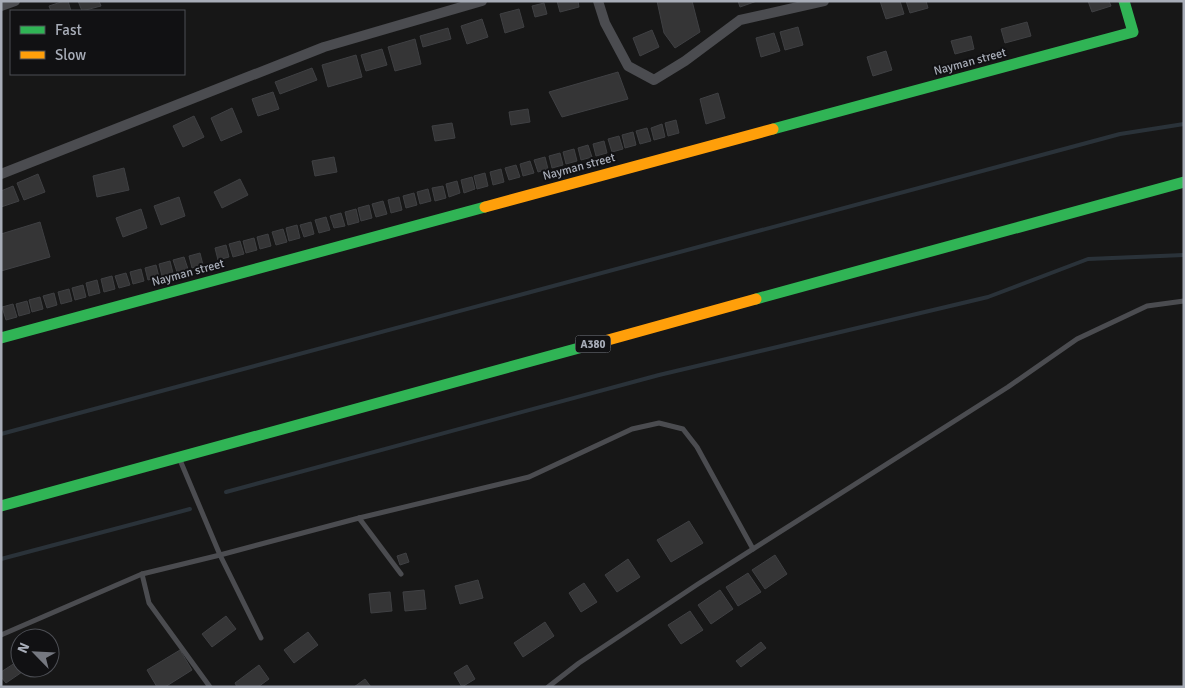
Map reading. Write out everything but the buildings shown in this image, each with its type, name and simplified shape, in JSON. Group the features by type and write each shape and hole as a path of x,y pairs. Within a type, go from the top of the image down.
{"main road":[{"name":"Nayman street","path":"1,338 1133,32 1124,1"},
{"name":"A380","path":"1,506 1184,182"}],"street":[{"path":"1,6 15,1"},
{"path":"1,174 324,47 482,1"},
{"path":"598,1 604,23 628,66 654,80 740,20 824,1"}],"lane":[{"path":"548,687 579,663 753,549 1008,387 1077,339 1147,306 1184,301"},
{"path":"1,636 142,574 359,518 529,477 632,429 659,423 683,429 697,447 753,549"},
{"path":"179,457 220,555 261,638"},
{"path":"359,518 401,574"},
{"path":"142,574 149,603 210,687"}],"waterway":[{"path":"1,434 1120,134 1184,124"},
{"path":"226,492 659,375 988,297 1088,259 1184,255"},
{"path":"1,559 190,509"}],"traffic: fast":[{"path":"773,129 1133,32 1124,1"},
{"path":"756,299 1184,182"},
{"path":"1,338 485,207"},
{"path":"1,506 590,345"}],"traffic: slow":[{"path":"485,207 773,129"},
{"path":"590,345 756,299"}]}
